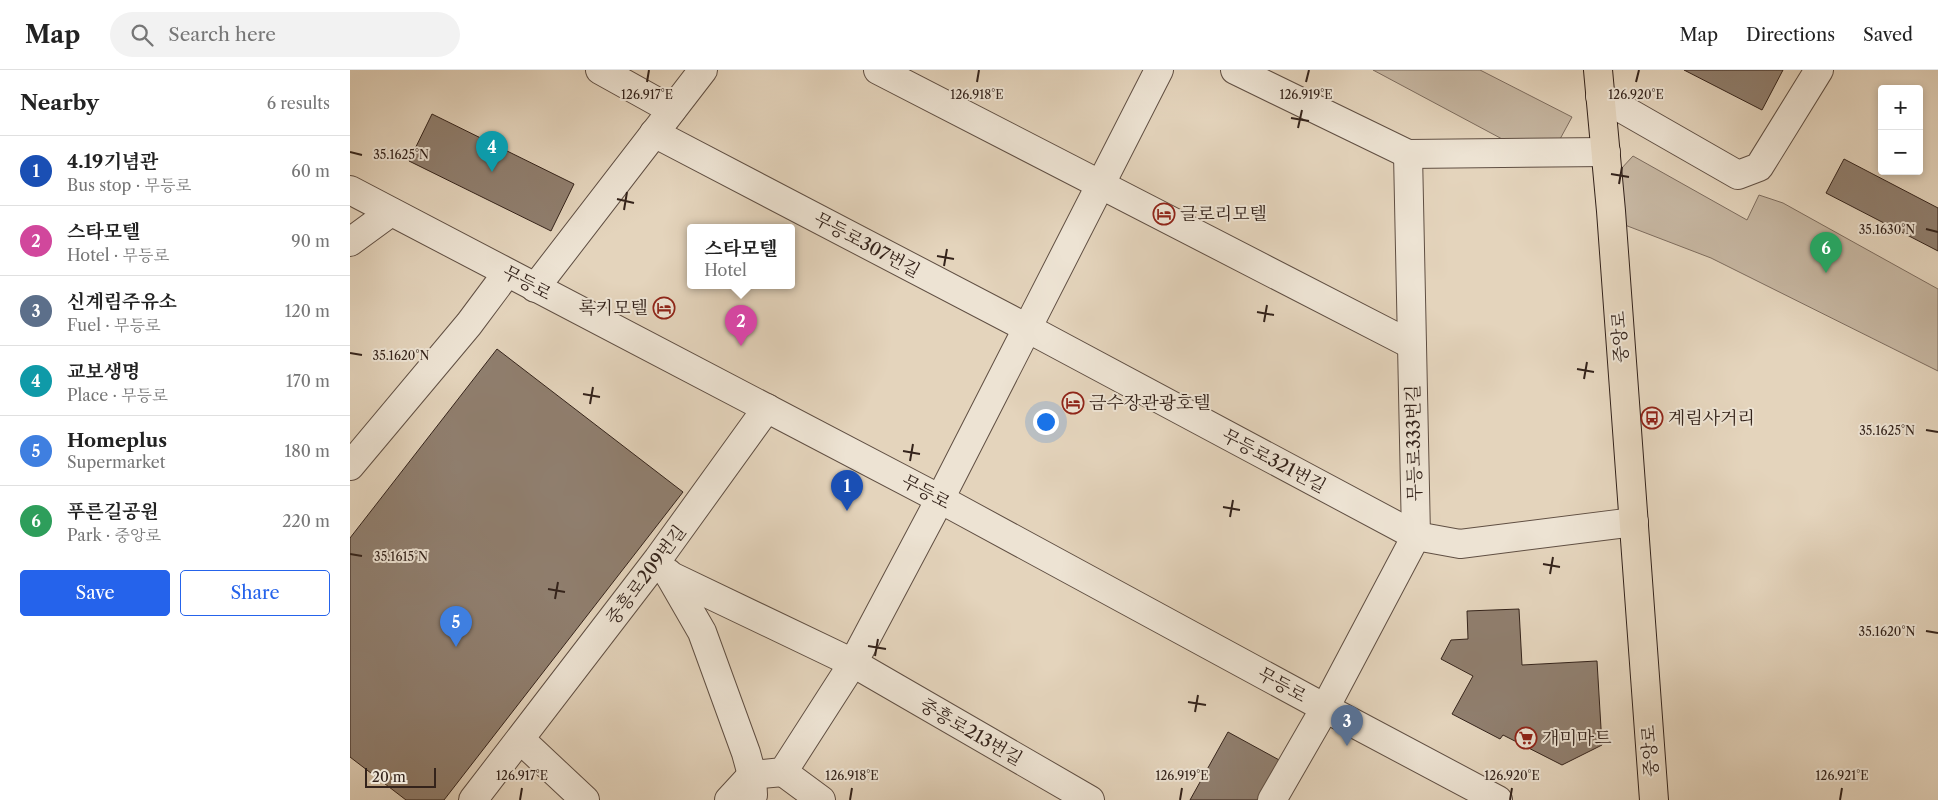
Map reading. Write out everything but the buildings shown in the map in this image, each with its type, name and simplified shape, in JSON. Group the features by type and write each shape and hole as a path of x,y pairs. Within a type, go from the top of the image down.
{"main road":[{"name":"중앙로","path":"1599,83 1606,152 1654,800"}],"street":[{"path":"600,70 672,110"},
{"path":"535,288 703,70"},
{"path":"878,70 1412,345"},
{"path":"729,800 783,772 853,663 940,499 1159,70"},
{"path":"1234,70 1408,154 1606,152"},
{"path":"1599,83 1738,175 1760,167 1817,74"},
{"name":"무등로307번길","path":"654,133 1027,328"},
{"name":"무등로333번길","path":"1272,800 1325,708 1416,536 1408,154"},
{"name":"무등로","path":"350,190 940,499 1498,800"},
{"path":"350,242 391,212"},
{"path":"350,466 468,324 507,273"},
{"name":"무등로321번길","path":"1027,328 1416,536"},
{"name":"중흥로209번길","path":"473,800 664,567 767,408"},
{"path":"1416,536 1460,544 1634,522"},
{"path":"664,567 702,632 746,753 752,788"},
{"name":"중흥로209번길","path":"664,567 853,663"},
{"name":"중흥로213번길","path":"853,663 1090,800"},
{"path":"521,740 585,800"},
{"path":"783,772 821,800"}],"shaded area":[{"path":"1373,70 1480,70 1572,117 1547,163"},
{"path":"1633,156 1747,220 1759,195 1783,203 1938,289 1938,371 1711,258 1617,222 1620,170"}],"place":[{"name":"교보생명","path":"492,172"},
{"name":"글로리모텔","path":"1164,214"},
{"name":"푸른길공원","path":"1826,273"},
{"name":"록키모텔","path":"664,308"},
{"name":"스타모텔","path":"741,346"},
{"name":"금수장관광호텔","path":"1073,403"},
{"name":"계림사거리","path":"1652,418"},
{"name":"4.19기념관","path":"847,511"},
{"name":"Homeplus","path":"456,647"},
{"name":"개미마트","path":"1526,738"},
{"name":"신계림주유소","path":"1347,746"}]}
